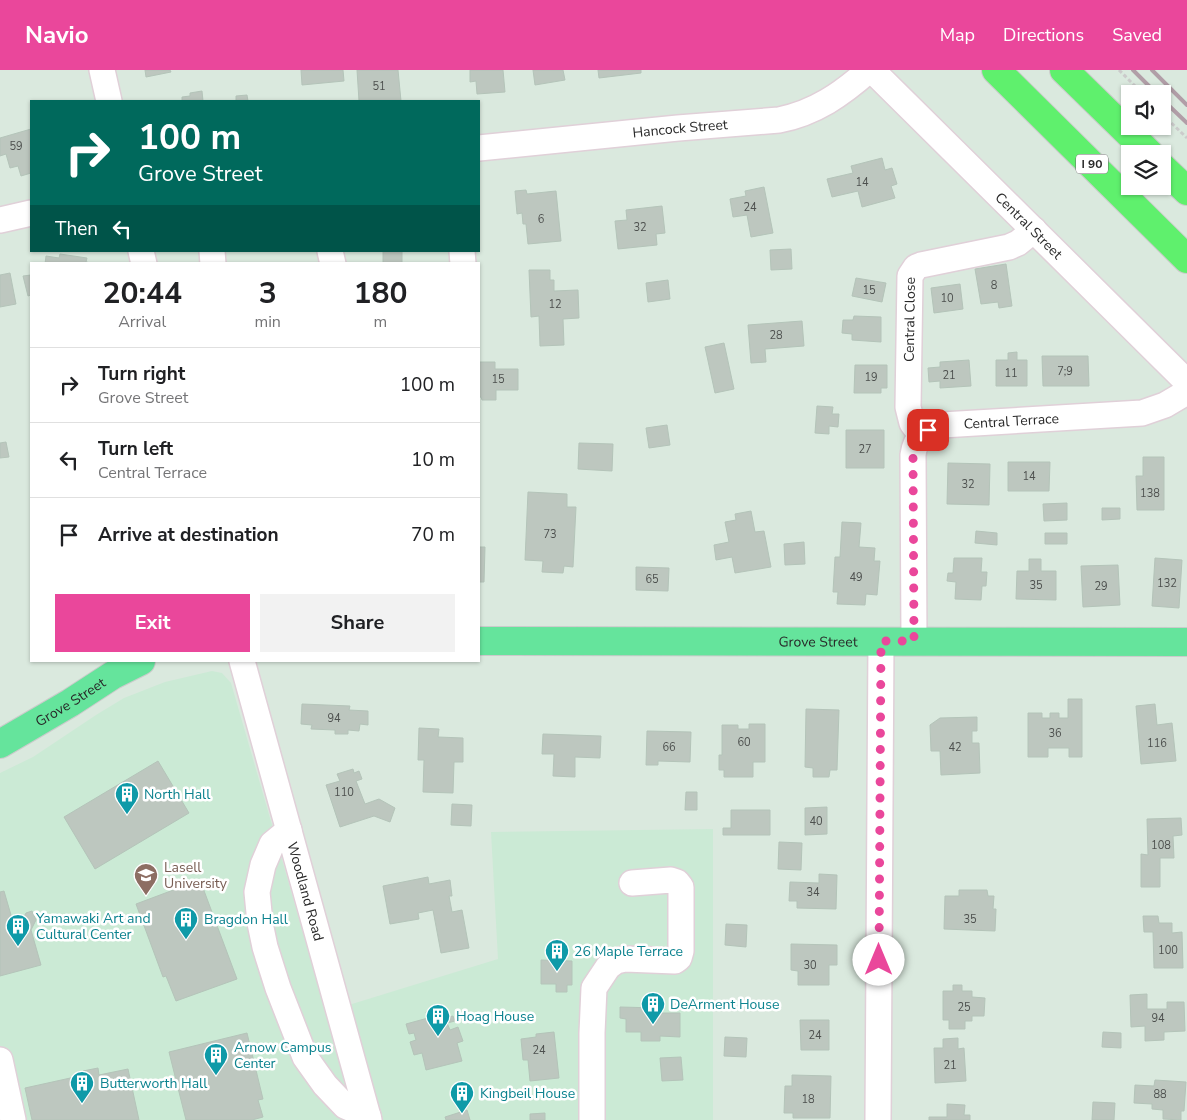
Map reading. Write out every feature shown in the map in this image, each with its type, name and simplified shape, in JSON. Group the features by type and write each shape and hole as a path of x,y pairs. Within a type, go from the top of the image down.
{"highway":[{"name":"I 90","path":"996,70 1047,118 1187,258"},
{"path":"1064,70 1141,145"},
{"path":"1171,175 1187,191"}],"main road":[{"name":"Grove Street","path":"480,641 1187,642"},
{"name":"Grove Street","path":"0,744 140,662"}],"street":[{"path":"102,70 109,100"},
{"name":"Hancock Street","path":"480,148 779,120 794,117 822,106 871,70"},
{"name":"Central Street","path":"871,70 1187,382"},
{"path":"0,220 30,213"},
{"name":"Central Close","path":"921,435 912,423 908,407 910,285 912,271 921,264 1009,247 1018,243 1034,230"},
{"name":"Central Terrace","path":"921,435 928,430 942,425 1142,413 1166,405 1187,392"},
{"path":"1187,396 1187,410"},
{"path":"914,641 913,455 916,442 921,435"},
{"path":"878,1120 881,641"},
{"name":"Woodland Road","path":"242,662 368,1118"},
{"path":"289,830 272,844 263,866 257,892 260,923 266,947 278,988 305,1057 325,1085 345,1106 368,1118"},
{"path":"592,1120 594,988 608,967 616,961 675,961 679,958 681,951 681,887 672,880 632,883"},
{"path":"0,1060 13,1120"}],"path":[{"path":"1118,70 1133,85"},
{"path":"1171,123 1187,138"}],"shaded area":[{"name":"Lasell University","path":"212,671 222,673 231,683 326,1012 498,959 491,832 713,829 713,1120 0,1120 0,773 33,757 124,698 165,682"}],"building":[{"path":"145,70 170,70 171,72 146,77"},
{"path":"301,70 343,70 344,81 302,85"},
{"path":"357,70 398,70 401,100 359,100"},
{"path":"470,70 503,70 505,92 477,94 476,81 470,82"},
{"path":"533,70 563,70 565,80 535,85"},
{"path":"598,70 641,70 641,73 599,78"},
{"path":"202,91 203,100 182,100 182,97 190,96 190,93"},
{"path":"247,95 248,100 236,100 236,96"},
{"path":"30,129 30,173 21,176 18,166 10,168 6,154 0,156 0,138"},
{"path":"882,158 885,170 892,168 897,184 891,186 895,198 862,207 858,191 832,197 827,179 853,173 851,166"},
{"path":"764,187 773,233 751,237 747,215 733,217 730,199 746,196 745,191"},
{"path":"526,190 527,194 556,191 561,241 528,244 526,224 523,224 522,213 517,214 515,191"},
{"path":"662,206 665,233 656,234 657,245 618,249 615,221 627,220 626,210"},
{"path":"791,249 792,269 771,270 770,250"},
{"path":"383,252 402,252 402,262 383,262"},
{"path":"60,254 87,258 86,262 45,262 46,256 59,258"},
{"path":"1006,264 1012,306 999,308 998,302 981,304 975,269"},
{"path":"529,270 550,270 550,280 554,280 554,291 578,290 579,318 563,319 564,345 540,346 539,316 531,317"},
{"path":"10,273 16,304 0,307 0,275"},
{"path":"30,275 30,295 28,296 23,276"},
{"path":"856,278 886,283 882,302 852,296"},
{"path":"668,280 670,299 648,302 646,283"},
{"path":"960,284 963,309 934,313 931,288"},
{"path":"854,316 881,317 881,342 852,340 852,334 842,333 843,320 853,320"},
{"path":"802,321 804,346 765,349 766,362 751,363 748,325"},
{"path":"724,343 734,389 715,393 705,347"},
{"path":"1017,352 1017,360 1027,360 1027,386 996,386 996,360 1008,360 1008,353"},
{"path":"1042,356 1088,356 1089,386 1043,386"},
{"path":"969,360 971,386 940,388 940,381 929,382 928,368 940,367 940,362"},
{"path":"480,362 495,362 495,369 518,369 518,390 496,390 496,400 482,400"},
{"path":"855,365 887,365 887,388 881,388 881,393 854,393"},
{"path":"817,406 833,407 832,414 839,414 838,427 829,426 829,434 815,433"},
{"path":"667,425 670,445 649,448 646,428"},
{"path":"846,430 884,430 884,468 846,468"},
{"path":"6,442 9,457 0,458 0,443"},
{"path":"579,443 613,444 612,471 578,469"},
{"path":"1143,457 1164,457 1164,510 1137,510 1136,476 1143,476"},
{"path":"1008,462 1050,462 1049,491 1008,491"},
{"path":"948,463 990,464 989,505 947,504"},
{"path":"528,492 567,494 567,507 576,507 573,567 564,566 563,573 542,572 543,561 525,560"},
{"path":"1067,503 1067,520 1044,521 1043,504"},
{"path":"1102,508 1120,508 1120,519 1102,520"},
{"path":"751,511 755,532 764,531 771,567 735,573 732,557 716,560 714,545 729,542 725,522 736,520 735,514"},
{"path":"842,522 861,523 859,547 875,548 874,561 880,561 877,595 866,594 865,605 837,604 838,592 833,592 835,557 840,557"},
{"path":"976,531 997,533 997,545 975,543"},
{"path":"1045,533 1067,533 1067,544 1045,544"},
{"path":"804,542 805,564 785,565 784,544"},
{"path":"480,547 485,547 484,582 480,582"},
{"path":"954,558 982,558 981,572 987,572 986,586 982,586 981,600 955,599 956,582 947,581 948,573 953,573"},
{"path":"1155,558 1182,560 1179,608 1152,606"},
{"path":"1029,559 1041,559 1041,571 1056,571 1056,600 1016,599 1017,571 1029,571"},
{"path":"1118,565 1120,605 1083,607 1081,566"},
{"path":"636,567 669,568 668,591 636,590"},
{"path":"1068,699 1082,699 1082,757 1069,757 1069,748 1048,748 1048,757 1028,757 1028,713 1042,713 1042,718 1050,718 1050,713 1059,713 1059,718 1068,718"},
{"path":"302,704 350,706 349,710 368,711 368,725 360,724 359,731 348,730 348,734 335,734 335,730 311,729 312,725 301,724"},
{"path":"1155,704 1157,725 1172,723 1176,761 1141,764 1136,706"},
{"path":"806,709 839,710 837,770 830,770 829,777 813,777 813,768 805,767"},
{"path":"977,717 977,731 972,731 972,743 979,743 980,773 941,775 940,751 931,751 930,725 940,718"},
{"path":"749,724 765,724 765,762 753,762 753,777 724,777 724,770 719,770 719,755 722,755 722,725 738,725 738,729 749,729"},
{"path":"419,728 439,729 438,737 463,738 463,762 454,762 453,793 423,792 424,760 418,760"},
{"path":"647,731 691,732 690,762 658,761 658,765 646,765"},
{"path":"543,734 601,736 600,758 575,757 575,777 553,776 554,754 542,754"},
{"name":"North Hall","path":"158,761 189,813 95,869 64,817"},
{"path":"353,769 354,773 359,771 362,779 356,781 365,804 379,799 395,808 390,822 374,816 340,827 326,785 340,781 337,774"},
{"path":"686,792 697,792 697,810 685,810"},
{"path":"452,804 472,805 471,826 451,825"},
{"path":"827,807 827,834 805,835 805,808"},
{"path":"731,810 770,810 770,835 723,835 723,828 731,828"},
{"path":"1181,818 1182,835 1173,836 1174,858 1160,858 1160,887 1141,887 1141,854 1148,855 1147,819"},
{"path":"779,842 802,843 801,870 778,869"},
{"path":"819,874 837,875 836,909 797,908 797,901 789,901 790,882 819,883"},
{"path":"428,877 429,884 450,880 452,896 449,896 452,912 462,910 469,948 441,953 433,910 418,913 419,919 390,924 383,886"},
{"name":"Bragdon Hall","path":"200,880 237,979 176,1001 166,976 163,977 136,904"},
{"path":"959,890 987,890 988,896 994,896 993,909 996,909 995,931 944,929 945,896 959,896"},
{"name":"Yamawaki Art and Cultural Center","path":"4,891 13,922 22,920 26,913 32,911 36,920 31,930 41,965 0,976 0,892"},
{"path":"1143,916 1158,916 1159,923 1172,923 1172,933 1182,932 1183,968 1154,968 1153,932 1144,932"},
{"path":"726,924 747,925 746,947 725,945"},
{"path":"791,944 837,945 837,965 829,965 829,985 798,985 798,971 791,970"},
{"name":"26 Maple Terrace","path":"541,960 572,961 572,985 567,985 567,992 556,992 556,984 541,984"},
{"path":"953,985 962,985 962,991 972,991 972,997 985,998 984,1016 972,1016 972,1021 965,1021 965,1029 949,1029 949,1020 943,1020 943,991 953,991"},
{"path":"1147,994 1147,1009 1167,1009 1167,1002 1184,1002 1185,1031 1164,1032 1164,1040 1145,1041 1145,1026 1131,1027 1130,995"},
{"name":"DeArment House","path":"620,1007 657,1008 657,1013 680,1013 680,1037 660,1036 660,1041 641,1041 641,1032 626,1032 626,1019 620,1018"},
{"name":"Hoag House","path":"434,1008 438,1009 441,1019 453,1016 455,1021 447,1023 450,1030 458,1027 463,1041 457,1043 462,1061 426,1070 422,1053 414,1055 410,1042 416,1040 414,1033 409,1034 406,1024 428,1018 426,1012"},
{"path":"800,1020 829,1020 829,1050 801,1050"},
{"path":"554,1032 559,1078 530,1081 528,1060 523,1060 521,1039 536,1037 536,1034"},
{"path":"1103,1032 1121,1033 1121,1048 1102,1047"},
{"name":"Arnow Campus Center","path":"247,1033 263,1099 258,1100 263,1117 252,1120 186,1120 169,1052"},
{"path":"725,1037 747,1038 746,1057 724,1056"},
{"path":"958,1038 958,1049 964,1048 966,1081 935,1083 934,1048 943,1048 943,1039"},
{"path":"681,1057 683,1080 662,1081 660,1058"},
{"name":"Butterworth Hall","path":"98,1068 99,1075 128,1069 139,1120 32,1120 25,1088 84,1075 83,1071"},
{"path":"792,1075 831,1076 830,1118 793,1118 793,1113 784,1113 785,1086 792,1086"},
{"path":"1155,1080 1186,1082 1184,1111 1181,1111 1181,1120 1163,1119 1163,1110 1152,1109 1152,1104 1134,1103 1135,1085 1154,1086"},
{"path":"1093,1102 1115,1103 1114,1120 1092,1120"},
{"path":"947,1104 965,1105 964,1115 970,1115 970,1120 929,1120 929,1117 947,1117"},
{"name":"Kingbeil House","path":"467,1110 470,1120 446,1120 445,1117"},
{"path":"545,1113 545,1120 530,1120 530,1114"}],"railway":[{"path":"1133,70 1148,85"},
{"path":"1152,70 1187,105"},
{"path":"1171,108 1187,123"}],"place":[{"name":"North Hall","path":"127,815"},
{"name":"Lasell University","path":"146,896"},
{"name":"Bragdon Hall","path":"186,940"},
{"name":"Yamawaki Art and Cultural Center","path":"18,947"},
{"name":"26 Maple Terrace","path":"557,972"},
{"name":"DeArment House","path":"653,1025"},
{"name":"Hoag House","path":"438,1037"},
{"name":"Arnow Campus Center","path":"216,1076"},
{"name":"Butterworth Hall","path":"82,1104"},
{"name":"Kingbeil House","path":"462,1114"}],"route":[{"path":"879,960 881,641 914,641 913,455 916,442 928,430"}]}
